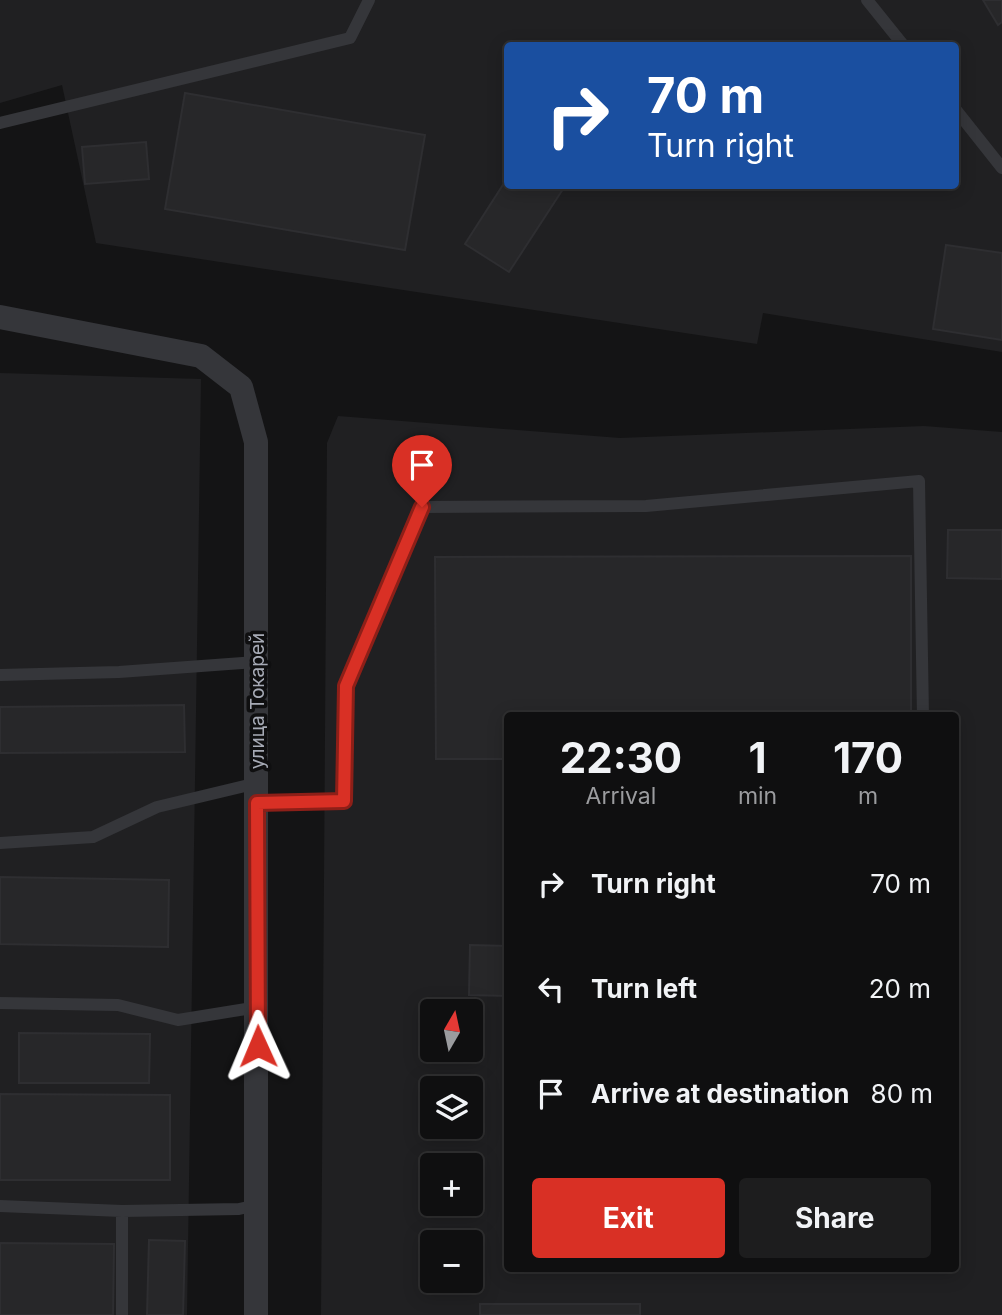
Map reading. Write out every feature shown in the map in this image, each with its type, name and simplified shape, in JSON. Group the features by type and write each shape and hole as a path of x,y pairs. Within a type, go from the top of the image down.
{"street":[{"name":"улица Токарей","path":"0,317 201,356 241,387 256,442 256,1315"}],"lane":[{"path":"0,123 66,104 350,38 369,0"},
{"path":"867,0 901,42"},
{"path":"959,114 1002,168"},
{"path":"0,843 93,837 157,807 208,792 257,793 344,801 346,686 422,507 646,506 919,481 923,712"},
{"path":"0,674 119,672 257,662"},
{"path":"0,1003 118,1005 152,1016 178,1020 258,1006"},
{"path":"0,1206 122,1211 239,1209 257,1205"},
{"path":"122,1211 122,1315"}],"shaded area":[{"path":"0,0 1002,0 1002,352 763,313 757,344 96,243 62,85 0,103"},
{"path":"0,373 201,379 187,1315 0,1315"},
{"path":"338,416 620,438 924,426 1002,432 1002,1315 321,1315 327,443"}],"building":[{"path":"983,0 1002,0 1002,22 998,25"},
{"path":"185,93 425,135 405,250 165,209"},
{"path":"146,142 149,179 85,184 82,147"},
{"path":"504,183 504,189 563,189 509,272 465,244"},
{"path":"946,245 1002,253 1002,340 933,329"},
{"path":"948,530 1002,530 1002,579 947,578"},
{"path":"911,556 911,712 504,712 504,759 436,759 435,557"},
{"path":"184,705 185,752 0,753 0,707"},
{"path":"0,877 169,880 168,947 0,944"},
{"path":"470,945 504,946 504,996 469,995"},
{"path":"19,1033 150,1034 149,1083 19,1083"},
{"path":"0,1094 170,1095 170,1180 0,1180"},
{"path":"149,1240 185,1241 183,1315 147,1315"},
{"path":"0,1243 114,1244 113,1315 0,1315"},
{"path":"480,1304 640,1304 640,1315 480,1315"}],"route":[{"path":"258,1046 257,803 344,801 346,686 422,507"}]}
